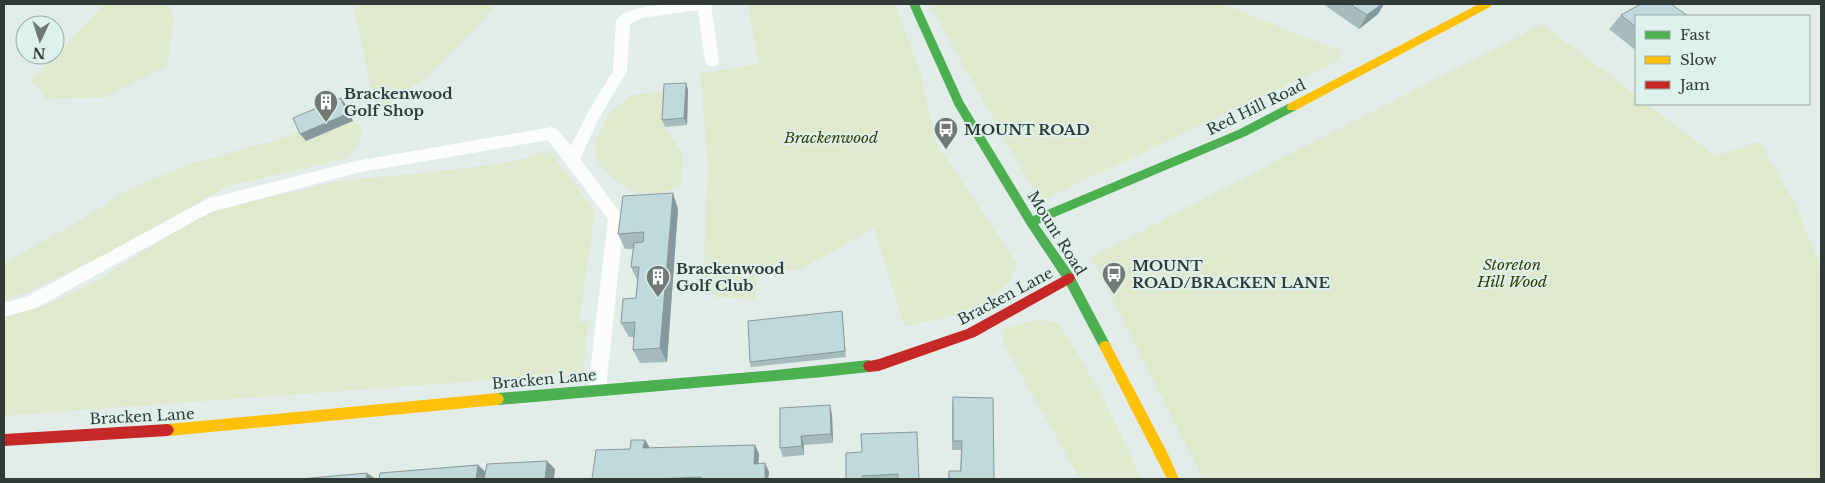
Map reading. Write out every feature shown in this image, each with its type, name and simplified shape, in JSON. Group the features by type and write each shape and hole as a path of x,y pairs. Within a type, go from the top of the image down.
{"street":[{"name":"Mount Road","path":"914,4 959,103 1031,222 1069,278 1164,458 1173,479"},
{"name":"Red Hill Road","path":"1031,222 1242,133 1487,4"},
{"name":"Bracken Lane","path":"4,440 208,427 597,389 780,377 879,366 971,333 1069,278"}],"lane":[{"path":"572,160 592,118 620,70 623,21 640,13 704,4 712,61"},
{"path":"4,310 30,303 207,206 356,166 552,133 616,218 597,389"}],"green space":[{"path":"104,4 169,4 174,19 167,66 103,98 46,99 31,80 45,65 65,65 65,45"},
{"path":"353,4 496,4 479,25 428,76 376,112"},
{"name":"Brackenwood","path":"748,4 895,4 920,72 937,144 1017,264 1010,282 978,307 942,319 904,326 874,228 799,270 759,270 754,300 714,297 703,277 708,166 700,73 759,64"},
{"path":"929,4 1223,4 1341,51 1338,61 1039,201"},
{"name":"Storeton Hill Wood","path":"1542,24 1635,94 1635,105 1648,105 1716,156 1759,141 1795,204 1821,269 1821,479 1203,479 1091,257"},
{"path":"666,92 665,127 683,155 682,186 661,193 637,193 614,180 598,163 595,145 607,115 632,94"},
{"path":"353,121 362,127 360,141 347,158 228,186 110,252 30,291 4,300 4,263 73,225 129,189 193,163 302,132 306,141"},
{"path":"549,150 595,212 579,322 588,322 583,373 4,416 4,317 53,302 100,279 181,227 221,208 338,181 451,170 515,161"},
{"path":"1041,320 1057,322 1081,360 1103,399 1141,479 1080,479 1003,343 1003,330 1017,324"}],"building":[{"path":"1350,4 1382,4 1367,15"},
{"path":"1641,4 1671,4 1687,15 1635,15 1635,26 1621,15"},
{"path":"686,83 684,118 662,120 664,84"},
{"path":"341,98 347,114 300,134 293,118"},
{"name":"Brackenwood Golf Club","path":"673,193 660,348 633,350 635,322 621,323 623,299 636,298 639,267 631,267 634,243 643,242 644,232 618,234 623,196"},
{"path":"842,311 845,351 750,362 748,321"},
{"path":"953,397 993,398 994,479 949,479 949,471 961,471 962,441 953,441"},
{"path":"830,405 831,434 801,436 802,446 780,448 780,408"},
{"path":"917,432 919,479 898,479 898,474 862,476 863,479 846,479 846,453 862,452 861,434"},
{"path":"631,440 645,440 643,448 755,445 754,464 765,463 765,479 701,479 701,477 592,479 596,450 630,449"},
{"path":"547,461 545,479 484,479 487,464"},
{"path":"478,465 476,479 379,479 380,473"},
{"path":"367,473 366,479 300,479"}],"traffic: fast":[{"path":"914,4 959,103 1031,222 1069,278 1105,346"},
{"path":"1031,222 1242,133 1292,107"},
{"path":"498,399 776,376 869,366"}],"traffic: slow":[{"path":"1292,107 1487,4"},
{"path":"1105,346 1164,458 1173,479"},
{"path":"168,430 498,399"}],"traffic: jam":[{"path":"869,366 879,365 971,333 1069,278"},
{"path":"4,440 168,430"}],"place":[{"name":"Brackenwood Golf Shop","path":"326,123"},
{"name":"MOUNT ROAD","path":"946,150"},
{"name":"MOUNT ROAD/BRACKEN LANE","path":"1114,295"},
{"name":"Brackenwood Golf Club","path":"658,298"}]}
